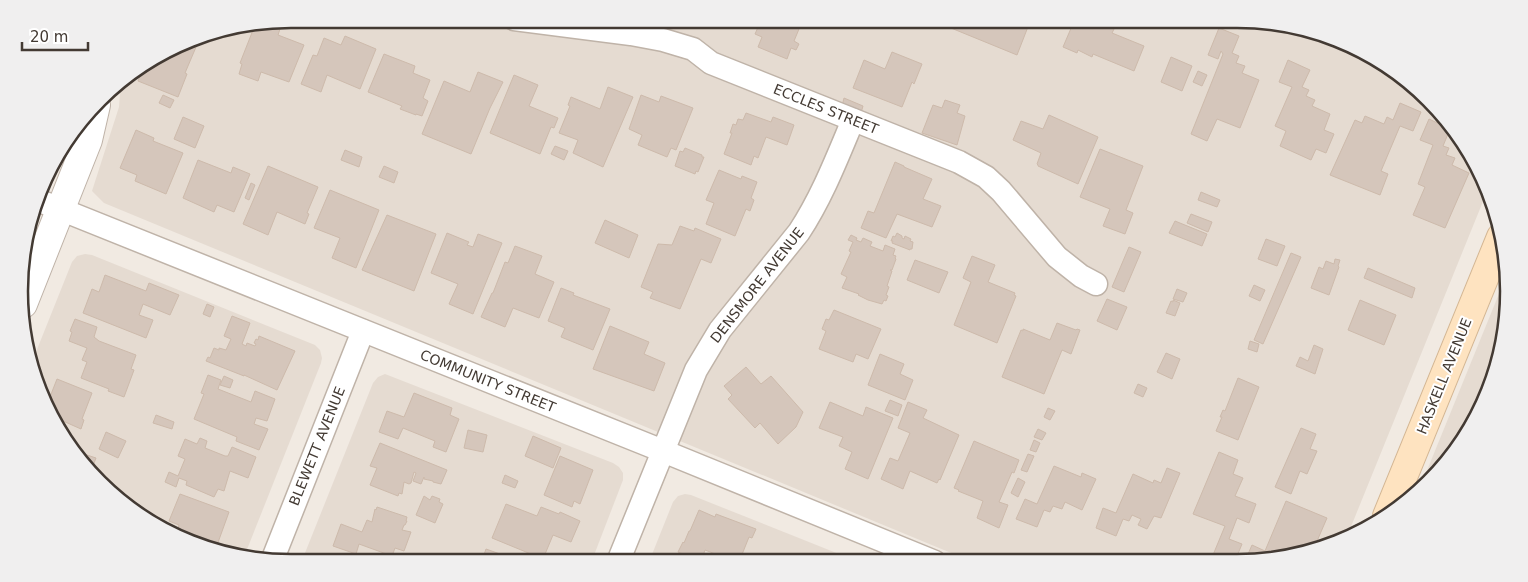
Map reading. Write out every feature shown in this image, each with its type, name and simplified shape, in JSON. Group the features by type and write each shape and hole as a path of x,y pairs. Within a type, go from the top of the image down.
{"main road":[{"name":"HASKELL AVENUE","path":"1392,504 1496,247"}],"street":[{"name":"ECCLES STREET","path":"576,27 631,34 685,46 693,49 711,64 959,162 986,177 1057,257 1081,276 1096,284"},
{"path":"28,286 50,205 88,140 93,117"},
{"name":"DENSMORE AVENUE","path":"621,554 696,370 720,330 799,232 810,215 830,175 852,120"},
{"name":"COMMUNITY STREET","path":"50,205 915,554"},
{"name":"BLEWETT AVENUE","path":"275,554 363,331"}],"shaded area":[{"path":"274,28 1254,28 1305,36 1322,41 1369,63 1397,82 1435,117 1446,131 1465,159 1484,199 1350,529 1305,546 1254,554 954,554 104,203 92,191 119,107 120,90 145,72 174,55 223,36"},
{"path":"92,255 315,345 320,350 321,363 247,550 206,541 174,527 145,510 117,489 93,465 63,423 41,376 35,354 72,262 77,256"},
{"path":"1500,291 1498,325 1487,376 1465,423 1446,451 1425,475"},
{"path":"385,374 613,463 619,467 623,473 623,480 594,554 305,554 373,383 378,377"},
{"path":"691,495 839,554 652,554 673,502 678,496"}],"building":[{"path":"758,27 794,27 799,29 794,41 799,44 796,50 791,48 787,59 758,47 762,37 755,34"},
{"path":"949,27 1028,27 1017,55"},
{"path":"1072,27 1115,27 1112,33 1144,46 1134,71 1093,54 1092,57 1078,50 1077,53 1063,47"},
{"path":"280,28 278,35 304,45 289,82 261,72 258,81 239,74 242,64 240,63 253,31"},
{"path":"1219,28 1239,36 1232,53 1239,56 1236,63 1245,66 1242,73 1259,80 1240,128 1217,119 1207,141 1191,134 1223,54 1221,51 1218,59 1208,55"},
{"path":"345,36 376,49 360,89 327,75 321,92 301,84 313,55 317,56 324,38 341,45"},
{"path":"197,45 185,73 187,74 178,97 138,81 141,75 159,63"},
{"path":"892,52 922,64 902,107 853,88 864,60 885,69"},
{"path":"384,54 415,66 413,73 430,80 423,98 428,101 422,116 400,109 402,106 368,92"},
{"path":"1171,57 1192,66 1182,91 1161,82"},
{"path":"1288,60 1310,70 1302,87 1309,90 1306,96 1315,100 1312,106 1330,114 1324,130 1334,134 1326,153 1316,149 1311,160 1280,146 1286,131 1275,126 1292,87 1279,82"},
{"path":"1198,71 1207,75 1202,86 1193,82"},
{"path":"478,72 503,82 471,154 422,134 444,81 470,92"},
{"path":"514,75 538,85 529,106 558,118 554,128 551,127 540,154 490,133"},
{"path":"608,87 633,97 603,167 573,153 578,140 559,133 570,106 568,105 571,97 600,109"},
{"path":"163,95 174,100 170,108 159,103"},
{"path":"641,95 659,102 661,96 693,108 676,150 671,148 667,157 638,145 642,135 629,129"},
{"path":"844,98 863,106 861,113 842,106"},
{"path":"945,100 960,105 957,113 965,116 957,145 922,133 933,105 942,108"},
{"path":"1400,103 1421,112 1413,131 1400,126 1381,171 1388,174 1380,195 1330,175 1355,120 1362,123 1365,116 1384,124 1387,117 1393,120"},
{"path":"746,113 771,122 773,117 794,125 787,145 766,137 758,158 754,156 751,165 724,154 732,133 730,133 733,124 736,125 738,119 743,120"},
{"path":"1049,115 1098,137 1078,184 1038,166 1041,153 1013,140 1021,121 1043,129"},
{"path":"183,117 204,126 195,148 174,139"},
{"path":"1429,119 1441,125 1448,134 1443,146 1449,148 1446,155 1455,158 1452,165 1469,173 1445,228 1413,215 1425,187 1418,184 1433,145 1420,140"},
{"path":"136,130 154,138 153,141 183,153 166,194 135,181 137,175 120,168"},
{"path":"555,146 568,151 564,160 551,154"},
{"path":"685,148 704,157 698,172 696,171 695,174 675,166 680,151 683,152"},
{"path":"1100,149 1143,166 1126,210 1133,213 1125,234 1103,226 1110,209 1080,197"},
{"path":"345,150 362,157 359,167 341,160"},
{"path":"198,160 231,173 233,167 250,174 234,212 217,205 214,212 183,198"},
{"path":"895,162 932,179 923,199 941,206 932,227 897,214 886,238 861,228 868,211 874,213"},
{"path":"268,166 318,187 307,213 309,214 305,224 277,212 268,235 243,224"},
{"path":"384,166 398,172 394,183 379,177"},
{"path":"719,170 741,179 742,176 757,182 751,198 754,200 750,211 746,209 735,236 706,224 714,203 706,200"},
{"path":"251,183 255,185 249,200 245,198"},
{"path":"330,190 379,210 356,268 332,258 340,238 314,228"},
{"path":"1201,192 1220,200 1217,207 1198,200"},
{"path":"1191,214 1212,222 1208,232 1187,223"},
{"path":"387,215 436,234 414,291 362,270"},
{"path":"605,220 638,235 629,258 595,243"},
{"path":"1175,221 1207,234 1202,246 1169,233"},
{"path":"680,226 694,231 695,228 721,239 711,263 701,259 680,309 650,298 653,292 641,287 658,244 672,245"},
{"path":"447,233 469,242 467,245 473,247 478,234 502,243 473,314 449,304 458,284 431,273"},
{"path":"897,233 904,239 905,236 911,239 910,241 913,242 912,249 910,250 892,243 893,236 895,237"},
{"path":"851,235 861,242 863,238 872,242 870,246 883,251 885,245 895,249 893,255 896,256 896,259 892,270 890,270 892,271 887,286 889,287 886,295 888,296 882,304 842,288 847,277 841,274 851,252 849,251 853,242 848,240"},
{"path":"1266,239 1285,246 1277,266 1258,259"},
{"path":"515,246 542,256 535,274 554,282 539,318 513,308 505,327 481,317 505,262 508,263"},
{"path":"1129,247 1141,252 1124,292 1112,287"},
{"path":"1291,253 1301,257 1263,344 1254,340"},
{"path":"972,256 995,265 988,282 1015,293 1014,295 1016,296 997,343 954,325 971,282 963,278"},
{"path":"1335,259 1340,260 1339,267 1329,295 1311,288 1319,267 1323,269 1326,261 1334,264"},
{"path":"915,260 948,272 939,293 907,280"},
{"path":"1368,268 1415,288 1412,298 1364,278"},
{"path":"105,275 146,291 149,283 179,295 170,315 143,304 139,315 153,320 146,338 83,313 92,289 99,292"},
{"path":"1254,285 1265,290 1260,301 1249,296"},
{"path":"561,288 574,293 573,295 610,309 593,350 561,337 565,328 548,321"},
{"path":"1177,289 1187,293 1183,302 1173,299"},
{"path":"1107,299 1127,307 1117,330 1097,321"},
{"path":"1173,300 1180,303 1175,316 1166,313"},
{"path":"1360,300 1396,315 1384,345 1348,330"},
{"path":"207,304 214,307 210,317 203,314"},
{"path":"834,310 881,329 868,359 856,354 853,362 819,349 826,331 822,329 826,319 829,320"},
{"path":"232,316 250,323 242,344 246,346 247,343 255,346 256,344 254,343 256,339 258,340 259,336 295,351 277,390 206,361 208,357 210,358 214,348 226,350 231,339 224,336"},
{"path":"75,319 97,327 94,337 99,341 136,355 131,369 134,370 124,397 81,378 87,362 82,360 87,348 69,341 72,332 70,331"},
{"path":"1057,323 1080,330 1071,354 1062,350 1044,394 1002,377 1021,330 1023,331 1023,329 1050,340"},
{"path":"610,326 649,342 644,354 665,363 654,391 593,369"},
{"path":"1250,341 1259,344 1257,352 1248,349"},
{"path":"1314,345 1323,349 1315,374 1296,366 1300,357 1308,361"},
{"path":"1166,353 1180,359 1172,379 1157,372"},
{"path":"880,354 904,364 900,374 913,380 905,400 868,385"},
{"path":"746,367 761,384 771,376 803,412 796,427 778,444 760,423 755,428 728,399 732,395 724,386"},
{"path":"208,375 221,380 218,389 251,402 255,391 275,399 267,421 256,418 254,424 268,429 259,450 236,441 237,437 194,419 204,394 201,393"},
{"path":"224,376 233,380 230,388 220,385"},
{"path":"1238,378 1259,387 1238,440 1216,431 1222,417 1220,417 1223,410 1225,411"},
{"path":"57,379 92,393 82,419 84,420 81,429 62,420 50,397"},
{"path":"1138,384 1147,388 1143,397 1134,393"},
{"path":"414,393 452,408 450,415 459,419 446,452 433,447 435,441 403,428 398,439 379,432 387,411 404,417"},
{"path":"890,400 902,405 898,416 885,411"},
{"path":"830,402 863,416 866,407 893,418 868,479 845,469 852,452 839,446 843,437 819,428"},
{"path":"908,402 927,410 923,418 959,435 937,483 910,471 903,489 881,479 890,458 898,461 910,433 898,428"},
{"path":"1048,408 1055,411 1050,420 1044,417"},
{"path":"156,415 174,422 172,429 153,423"},
{"path":"1301,428 1316,434 1310,449 1317,451 1307,474 1300,471 1291,494 1275,487"},
{"path":"1038,429 1046,433 1042,440 1034,437"},
{"path":"468,430 487,435 483,452 464,448"},
{"path":"106,432 126,441 118,458 99,449"},
{"path":"533,436 561,448 553,468 525,456"},
{"path":"200,438 207,441 205,448 225,456 228,456 232,447 256,457 248,478 230,471 224,491 218,489 214,497 186,485 187,481 179,478 176,487 165,482 169,472 178,476 185,459 178,456 185,439 197,444"},
{"path":"1034,440 1040,443 1036,452 1030,450"},
{"path":"974,441 1019,460 999,502 1008,505 999,528 977,518 983,501 954,488"},
{"path":"380,443 447,470 441,484 424,479 424,477 421,484 413,481 416,473 414,472 411,483 404,482 402,494 399,493 398,496 370,485 377,468 370,466"},
{"path":"1219,452 1238,460 1233,474 1243,478 1235,496 1256,504 1249,523 1237,518 1229,539 1242,544 1238,554 1213,554 1225,526 1193,514"},
{"path":"84,454 96,458 93,465"},
{"path":"1028,454 1034,456 1027,472 1021,470"},
{"path":"560,456 593,470 580,504 574,501 572,507 544,495"},
{"path":"1054,466 1081,477 1082,473 1096,479 1082,510 1065,502 1062,509 1053,506 1050,512 1044,510 1037,527 1016,519 1025,499 1037,504"},
{"path":"1167,468 1180,473 1161,518 1154,516 1147,529 1138,525 1141,519 1132,515 1129,521 1123,519 1116,536 1096,528 1103,508 1116,513 1133,474 1153,483 1154,480 1161,483"},
{"path":"505,475 518,481 515,488 502,483"},
{"path":"1018,478 1025,482 1018,497 1011,493"},
{"path":"180,494 229,512 217,544 178,529 179,525 169,521"},
{"path":"424,496 430,500 432,496 440,499 439,502 443,504 435,523 416,515"},
{"path":"1286,501 1327,518 1316,543 1271,552 1248,554 1252,545 1265,551"},
{"path":"506,504 537,516 541,507 559,514 560,512 580,521 571,542 553,535 545,554 531,554 492,538"},
{"path":"377,507 407,517 402,530 411,532 404,551 395,548 393,554 386,554 359,544 356,554 333,546 341,524 362,532 367,520 372,522"},
{"path":"699,510 715,517 716,514 756,529 752,538 749,537 742,554 715,554 705,550 704,554 683,554 678,552"},
{"path":"486,549 500,554 484,554"}]}
